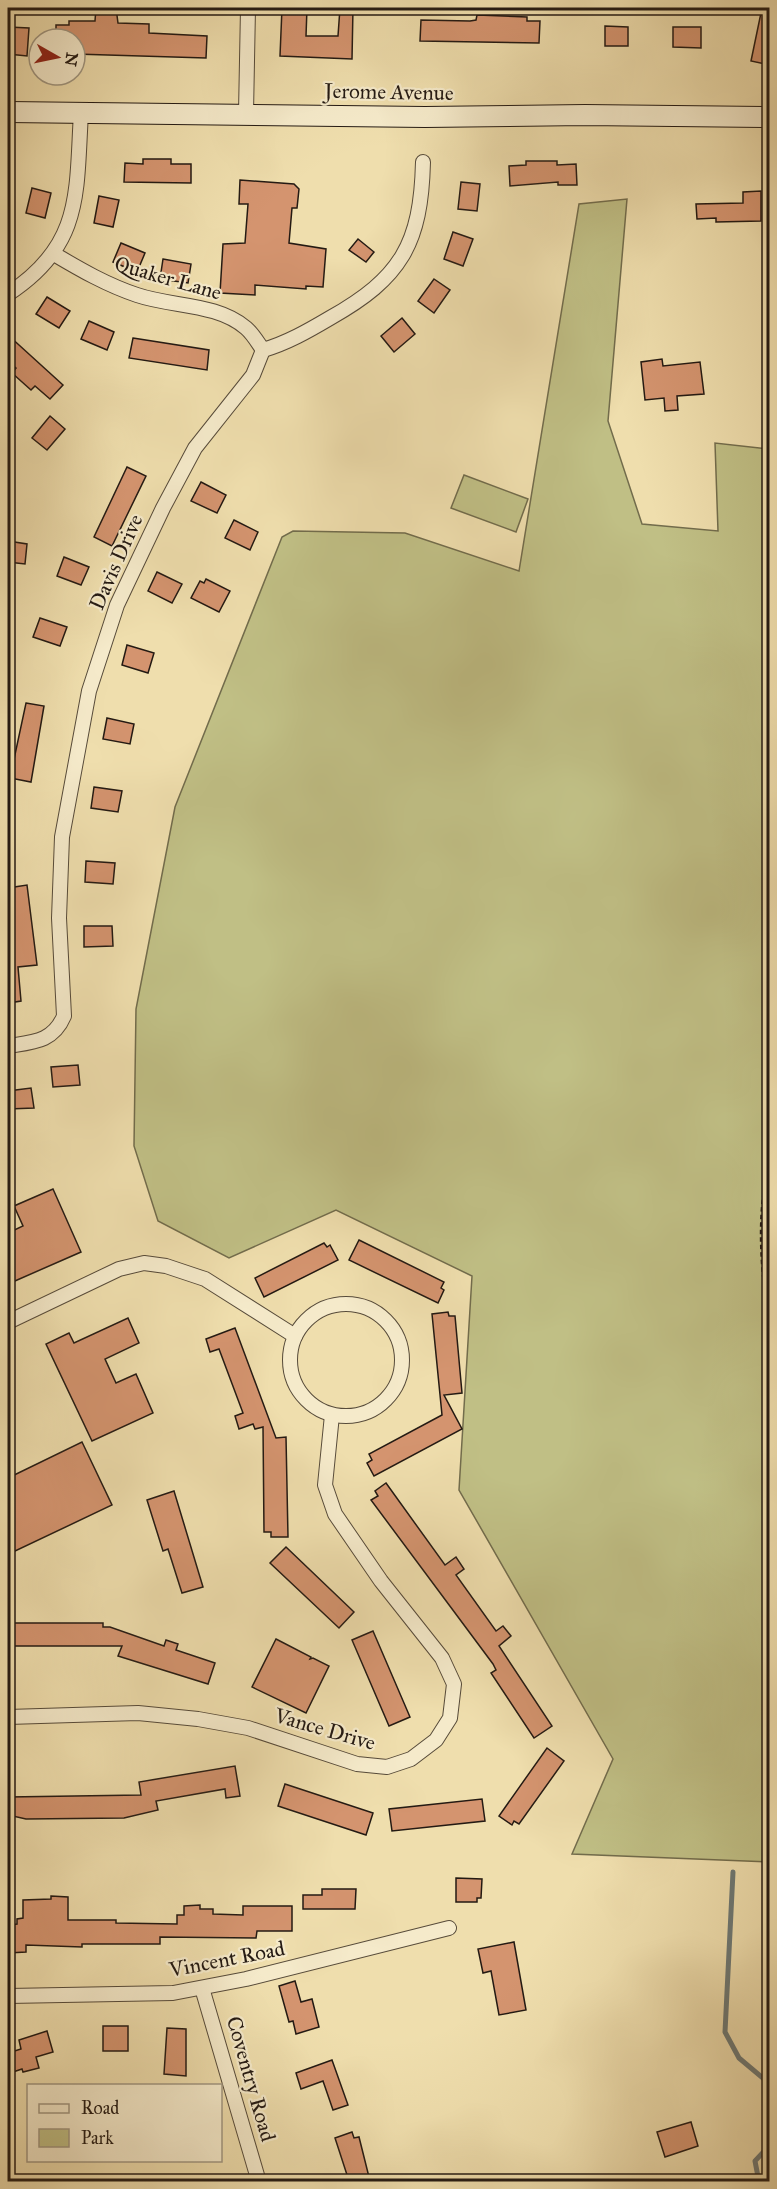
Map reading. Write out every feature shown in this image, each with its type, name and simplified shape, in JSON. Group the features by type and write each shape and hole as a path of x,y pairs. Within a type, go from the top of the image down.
{"main road":[{"name":"Jerome Avenue","path":"8,112 246,113 425,117 709,115 770,117"}],"street":[{"path":"246,113 248,8"},
{"path":"8,294 30,279 54,254 73,211 77,191 81,113"},
{"path":"263,350 288,343 346,309 389,277 406,249 420,213 423,162"},
{"name":"Quaker Lane","path":"54,254 100,281 139,296 200,308 228,317 247,329 263,350"},
{"name":"Davis Drive","path":"8,1046 45,1041 59,1027 64,1016 59,918 62,837 89,691 117,605 195,447 253,375 263,350"},
{"path":"8,1322 119,1269 144,1263 166,1266 204,1279 295,1336"},
{"path":"350,1303 368,1308 384,1317 395,1332 401,1349 402,1367 397,1385 386,1400 372,1411 354,1416 332,1415 317,1408 304,1398 295,1384 290,1368 290,1352 295,1336 304,1322 317,1311 333,1305 350,1303"},
{"name":"Vance Drive","path":"8,1717 138,1713 198,1719 248,1728 357,1764 387,1767 411,1759 436,1740 450,1718 454,1684 442,1658 381,1581 335,1514 325,1485 332,1415"},
{"name":"Vincent Road","path":"8,1996 173,1993 449,1928"},
{"name":"Coventry Road","path":"202,1988 259,2181"}],"path":[{"path":"770,1163 761,1244 763,1285 770,1324"}],"green space":[{"path":"627,199 608,421 642,524 718,531 715,443 769,449 769,1862 572,1854 613,1759 459,1490 472,1276 336,1210 229,1258 158,1221 134,1146 136,1009 175,807 282,537 293,531 405,533 519,571 579,204"},
{"path":"464,475 528,499 516,532 451,508"}],"building":[{"path":"96,8 116,8 118,23 149,24 149,33 207,36 206,58 87,54 87,27 56,27 56,25 69,25 69,21 95,21"},
{"path":"282,8 307,8 306,36 338,36 340,8 353,8 352,59 280,56"},
{"path":"762,8 770,8 770,65 751,61"},
{"path":"477,15 527,17 527,21 540,21 539,43 420,41 421,20 470,21 476,20"},
{"path":"605,26 628,27 628,46 605,46"},
{"path":"8,27 27,28 27,56 8,54"},
{"path":"673,27 701,27 701,48 673,47"},
{"path":"143,159 171,159 171,164 191,164 191,183 124,182 125,163 143,164"},
{"path":"526,161 557,161 557,165 576,164 577,185 558,185 558,182 510,186 509,166 526,165"},
{"path":"240,180 294,184 299,189 297,208 292,208 289,243 326,249 323,287 306,286 306,289 255,285 255,295 220,293 223,244 245,243 248,204 239,204"},
{"path":"461,182 480,184 477,211 458,209"},
{"path":"32,188 51,193 45,218 26,213"},
{"path":"761,191 761,221 716,222 716,218 697,219 696,204 743,203 743,192"},
{"path":"99,196 119,200 113,227 94,223"},
{"path":"453,232 473,239 463,266 444,259"},
{"path":"358,239 374,252 366,262 349,250"},
{"path":"121,243 145,253 137,272 113,262"},
{"path":"163,259 191,264 188,283 160,279"},
{"path":"434,279 450,290 434,313 418,301"},
{"path":"47,297 70,311 59,328 36,314"},
{"path":"402,318 415,334 394,352 381,336"},
{"path":"89,321 114,332 107,350 81,339"},
{"path":"8,335 63,385 50,399 35,386 31,390 12,373 16,368 8,361"},
{"path":"133,338 209,350 207,370 129,358"},
{"path":"662,359 663,366 700,362 704,394 677,396 678,410 665,411 664,398 645,400 641,362"},
{"path":"50,416 65,429 47,450 32,438"},
{"path":"127,467 146,476 112,546 94,537"},
{"path":"201,482 226,495 217,513 191,501"},
{"path":"234,520 258,532 250,550 225,538"},
{"path":"8,541 27,544 25,564 8,562"},
{"path":"64,557 89,567 81,585 57,576"},
{"path":"157,572 182,584 172,603 148,591"},
{"path":"206,579 230,591 219,612 191,598 200,581 204,583"},
{"path":"40,618 67,627 60,646 33,637"},
{"path":"127,645 154,653 148,673 122,665"},
{"path":"26,703 44,706 31,782 10,778"},
{"path":"107,718 134,724 130,744 103,739"},
{"path":"94,787 122,791 118,812 91,808"},
{"path":"86,861 115,863 113,884 85,882"},
{"path":"27,885 37,965 18,967 21,1001 8,1003 9,948 14,948 14,938 8,888"},
{"path":"84,926 112,926 113,946 84,947"},
{"path":"78,1065 80,1085 53,1087 51,1067"},
{"path":"31,1088 34,1108 8,1109 8,1091"},
{"path":"53,1189 81,1252 8,1284 8,1233 23,1226 14,1206"},
{"path":"359,1240 444,1282 441,1288 444,1290 438,1303 349,1260"},
{"path":"324,1243 327,1247 330,1245 338,1260 264,1297 255,1278"},
{"path":"448,1312 449,1316 455,1316 462,1393 444,1395 462,1429 374,1476 367,1463 372,1460 369,1454 442,1415 432,1314"},
{"path":"128,1318 139,1343 105,1359 116,1383 136,1374 153,1413 92,1441 46,1344 69,1333 74,1343"},
{"path":"235,1328 276,1438 286,1437 288,1537 271,1537 271,1532 264,1532 263,1427 255,1429 253,1424 239,1429 235,1416 243,1413 219,1349 210,1352 206,1339"},
{"path":"82,1442 112,1505 13,1552 8,1541 8,1478"},
{"path":"386,1483 445,1565 456,1557 464,1569 456,1575 496,1631 503,1626 511,1636 499,1646 552,1726 534,1738 491,1673 496,1670 493,1664 371,1500 378,1496 375,1491"},
{"path":"174,1491 203,1587 182,1593 168,1549 163,1551 147,1500"},
{"path":"286,1547 354,1612 339,1628 270,1563"},
{"path":"10,1623 103,1623 103,1627 110,1627 164,1646 166,1640 178,1644 176,1650 215,1663 208,1684 118,1656 122,1646 10,1646"},
{"path":"373,1631 410,1717 389,1726 352,1640"},
{"path":"276,1639 311,1657 310,1659 313,1658 329,1666 306,1713 252,1687"},
{"path":"547,1748 564,1761 519,1824 514,1821 512,1825 499,1816"},
{"path":"235,1766 240,1796 226,1798 225,1789 156,1801 158,1810 124,1818 26,1819 8,1815 8,1797 141,1795 139,1782"},
{"path":"285,1784 373,1813 366,1835 278,1806"},
{"path":"482,1799 485,1821 392,1831 389,1809"},
{"path":"456,1878 482,1879 481,1898 477,1898 477,1902 456,1902"},
{"path":"322,1889 356,1889 355,1909 303,1909 303,1895 322,1895"},
{"path":"51,1896 68,1897 68,1920 116,1920 116,1923 177,1924 177,1915 184,1915 184,1906 200,1905 200,1909 213,1909 213,1914 243,1915 243,1906 292,1906 292,1931 257,1931 256,1938 160,1937 160,1944 82,1944 82,1947 26,1945 26,1952 8,1953 8,1925 17,1924 17,1919 23,1918 23,1900 51,1899"},
{"path":"514,1942 526,2010 499,2015 491,1971 483,1973 478,1949"},
{"path":"295,1981 301,2002 312,1999 319,2027 296,2034 293,2021 289,2022 279,1986"},
{"path":"103,2026 128,2026 128,2051 103,2051"},
{"path":"167,2028 186,2029 186,2076 164,2074"},
{"path":"47,2031 53,2052 36,2057 39,2068 13,2072 8,2053 21,2049 19,2040"},
{"path":"332,2060 348,2105 333,2110 323,2081 301,2089 296,2073"},
{"path":"691,2122 698,2146 665,2157 657,2132"},
{"path":"352,2132 354,2138 359,2137 370,2181 349,2181 335,2138"}],"waterway":[{"path":"733,1872 725,2032 739,2058 770,2084"},
{"path":"759,2182 755,2161 770,2145"}]}
